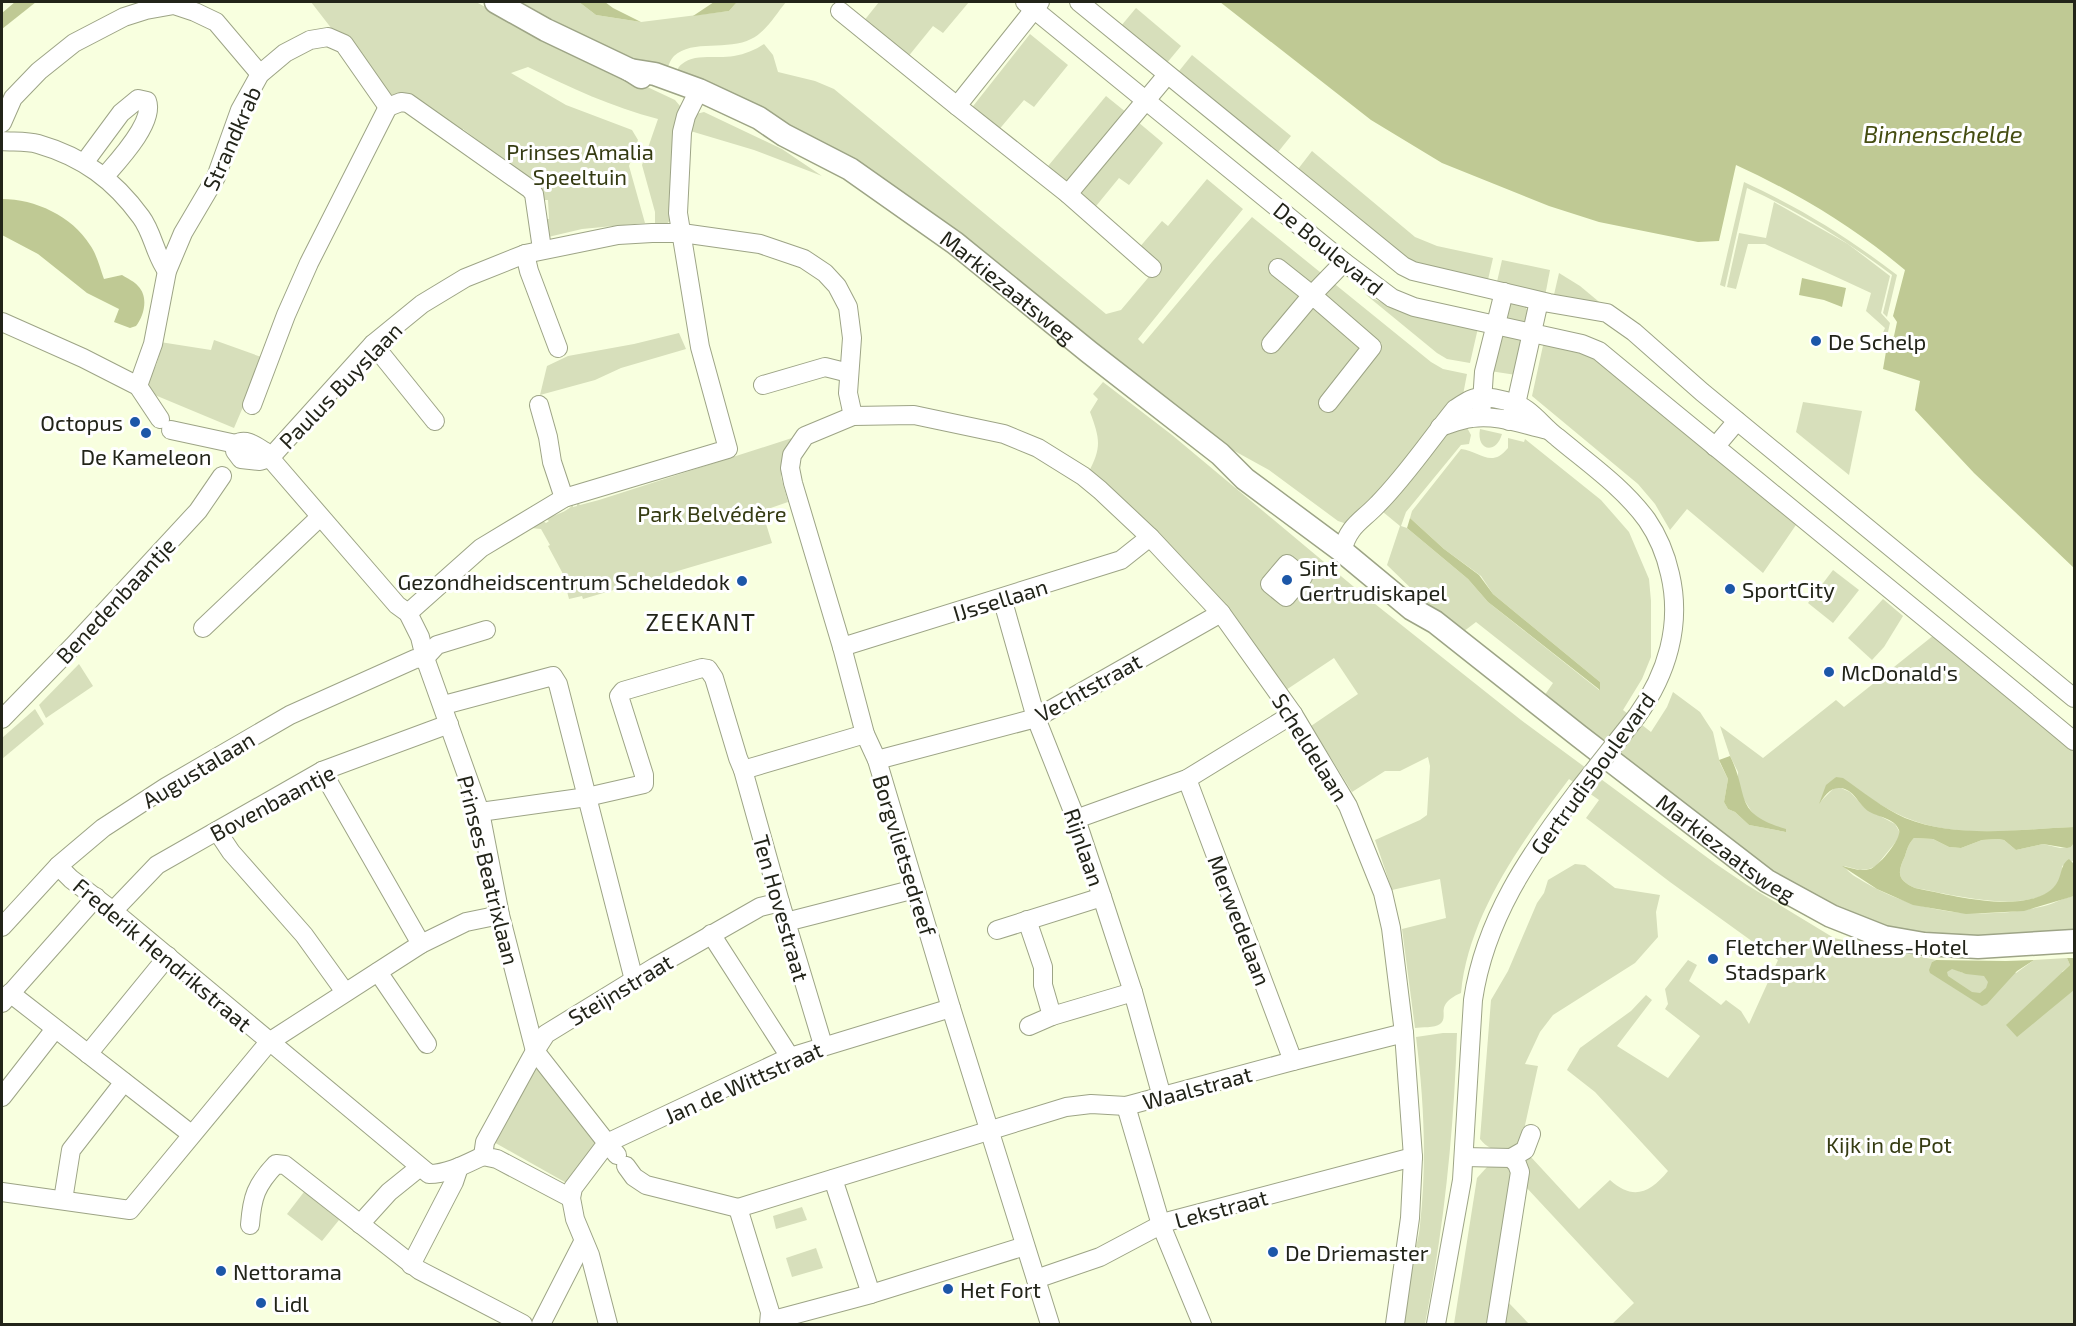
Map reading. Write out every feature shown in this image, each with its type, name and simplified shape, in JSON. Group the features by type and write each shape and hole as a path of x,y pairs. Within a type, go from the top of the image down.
{"main road":[{"name":"Markiezaatsweg","path":"496,2 546,30 630,70 650,83 696,96 755,130 784,135 850,169 955,243 1089,352 1220,454 1245,479 1348,544 1412,609 1435,622 1767,880 1831,916 1884,937 1924,944 1978,947 2072,940"}],"street":[{"name":"De Boulevard","path":"1079,2 1403,266 1413,271 1544,302 1607,313 1634,332 1737,421 2074,698"},
{"name":"Strandkrab","path":"2,123 13,98 39,71 74,43 124,17 146,10 174,5 216,22 260,74 240,110 216,177 183,233 167,271 153,344 138,386"},
{"name":"De Boulevard","path":"957,106 1031,8 1141,106 1257,190 1344,262 1392,298 1414,307 1582,344 1599,351 2074,741"},
{"path":"840,11 1068,195 1152,268"},
{"path":"260,74 285,53 310,40 328,37 344,44 388,107"},
{"path":"1068,195 1167,75"},
{"path":"2,322 81,364 138,386 165,425 236,444 240,441 253,444 264,451 397,605 408,613 481,548 564,498 728,449 699,347 678,213 682,132 696,96"},
{"path":"84,163 121,113 138,99 147,101 149,107 146,117 133,142 105,176"},
{"path":"252,405 286,315 309,263 388,107 401,102 408,103 534,194 533,252 529,271 558,348"},
{"path":"2,141 37,144 84,163 105,176 142,219 161,263 167,271"},
{"path":"1257,190 1278,166"},
{"name":"Paulus Buyslaan","path":"270,458 373,344 422,304 465,278 533,252 618,236 682,233 760,244 804,259 825,273 837,286 848,307 852,338 848,393 853,416"},
{"path":"1271,344 1312,295 1344,262"},
{"path":"1278,268 1372,347 1328,403"},
{"path":"1480,417 1484,372 1504,292"},
{"path":"1512,413 1537,335 1544,302"},
{"path":"373,344 435,421"},
{"path":"763,385 825,367 849,373"},
{"path":"1348,544 1371,524 1379,504 1455,409 1467,401 1482,397"},
{"name":"Gertrudisboulevard","path":"1436,1324 1462,1180 1473,1000 1477,973 1495,920 1506,895 1544,835 1637,716 1655,688 1669,654 1673,632 1674,602 1670,574 1661,546 1648,522 1627,496 1548,430 1482,397"},
{"path":"539,405 552,462 564,498"},
{"name":"Gertrudisboulevard","path":"1440,427 1469,418 1512,413"},
{"name":"Scheldelaan","path":"853,416 914,415 1004,434 1038,447 1083,476 1150,537 1221,613 1293,714 1348,806 1383,893 1391,928 1404,1033 1413,1157 1410,1218 1395,1324"},
{"name":"Borgvlietsedreef","path":"853,416 805,436 792,455 790,468 793,483 866,734 877,760 951,1008 1050,1324"},
{"path":"1715,447 1737,421"},
{"name":"Benedenbaantje","path":"2,719 198,511 222,476"},
{"path":"203,628 320,517"},
{"path":"1847,554 1866,527"},
{"name":"IJssellaan","path":"842,647 1121,560 1150,537"},
{"name":"Rijnlaan","path":"1002,598 1036,718 1076,819 1133,992 1162,1097"},
{"name":"Prinses Beatrixlaan","path":"408,613 420,637 425,658 444,705 480,812 500,915 535,1051"},
{"name":"Vechtstraat","path":"877,760 1036,718 1221,613"},
{"path":"1965,650 1986,626"},
{"name":"Augustalaan","path":"2,927 58,866 103,828 166,787 290,715 415,659 425,658 436,645 486,630"},
{"name":"Ten Hovestraat","path":"587,797 644,784 644,775 619,696 623,691 702,668 708,669 714,678 743,770 823,1045"},
{"path":"444,705 553,676 558,684 634,980"},
{"path":"1076,819 1187,779 1293,714"},
{"name":"Bovenbaantje","path":"113,911 156,865 322,771 449,724"},
{"path":"743,770 866,734"},
{"path":"322,771 422,944"},
{"name":"Merwedelaan","path":"1187,779 1293,1060"},
{"path":"480,812 587,797"},
{"path":"217,831 231,852 304,935 345,992"},
{"name":"Frederik Hendrikstraat","path":"58,866 420,1167"},
{"path":"786,922 915,889"},
{"path":"96,897 6,998 55,1029 191,1134"},
{"path":"997,930 1102,897"},
{"name":"Steijnstraat","path":"483,1156 484,1142 546,1034 760,906 780,902"},
{"path":"2,1192 130,1210 269,1042 422,944 466,922 500,915"},
{"path":"1027,920 1043,967 1043,985 1052,1016"},
{"path":"711,934 790,1057"},
{"path":"88,1054 168,956"},
{"path":"378,972 427,1044"},
{"path":"1029,1026 1052,1016 1133,992"},
{"name":"Jan de Wittstraat","path":"617,1155 790,1057 823,1045 951,1008"},
{"path":"2,1097 55,1029"},
{"name":"Waalstraat","path":"738,1208 1066,1107 1091,1104 1126,1106 1293,1060 1404,1033"},
{"path":"535,1051 634,1177 646,1185 738,1208 770,1312 770,1323 1025,1246"},
{"path":"63,1200 71,1149 124,1082"},
{"path":"1126,1106 1161,1225 1202,1324"},
{"path":"1464,1157 1511,1158 1525,1150 1531,1134"},
{"path":"608,1324 590,1255 575,1219 571,1197 573,1188 617,1155"},
{"path":"360,1224 390,1192 420,1167 429,1174 438,1174 483,1156 497,1159 571,1197"},
{"name":"Lekstraat","path":"1036,1279 1100,1257 1166,1222 1413,1157"},
{"path":"1497,1324 1520,1172 1517,1164 1511,1158"},
{"path":"250,1226 252,1202 256,1190 276,1164 285,1165 411,1265 523,1324"},
{"path":"411,1265 454,1182 459,1167"},
{"path":"833,1179 870,1294"},
{"path":"541,1324 584,1242"}],"green space":[{"name":"Prinses Amalia Speeltuin","path":"311,2 476,2 543,38 675,100 681,112 671,219 661,226 655,223 655,212 642,165 658,119 624,109 528,67 511,73 566,105 632,130 638,140 629,166 645,223 582,229 544,238 541,219 549,219 548,200 539,200 527,178 463,129 460,133 391,97"},
{"path":"521,2 579,2 596,15 641,22 729,11 737,2 786,2 766,27 751,39 732,44 700,46 682,51 674,56 666,72 587,38"},
{"path":"879,2 969,2 943,33 933,26 907,58 863,22"},
{"path":"1136,8 1181,46 1166,64 1121,26"},
{"path":"1030,34 1068,65 1034,107 1024,100 997,132 970,110"},
{"path":"764,44 773,55 778,72 815,81 834,89 1106,314 1121,310 1158,266 1138,249 1162,221 1168,226 1207,179 1243,209 1138,339 1143,344 1252,217 1431,362 1443,369 1467,374 1462,400 1375,500 1347,524 1338,521 1269,470 1209,437 959,243 675,76 680,66 687,61 700,57 738,55"},
{"path":"1192,55 1291,136 1274,157 1175,76"},
{"path":"1106,96 1127,113 1066,189 1044,171"},
{"path":"704,112 782,149 822,176 754,150 687,130 696,114"},
{"path":"1138,122 1163,143 1129,185 1119,178 1092,211 1077,199"},
{"path":"1312,151 1415,237 1437,246 1493,258 1487,284 1414,267 1295,173"},
{"path":"1744,182 1823,224 1897,275 1887,317 1883,313 1892,275 1822,227 1747,188 1725,287 1720,285"},
{"path":"1774,202 1848,244 1890,276 1881,313 1890,323 1888,332 1882,335 1885,328 1866,311 1871,293 1765,244 1748,244 1736,289 1727,287 1739,233 1766,238"},
{"path":"1502,260 1550,270 1545,296 1496,286"},
{"path":"1559,273 1580,286 1622,321 1553,299"},
{"path":"1365,294 1406,312 1478,328 1470,363 1447,359 1437,353"},
{"path":"1512,302 1527,309 1524,323 1508,324 1504,311"},
{"path":"679,333 686,349 621,368 595,380 540,395 547,366 568,356"},
{"path":"1498,334 1523,339 1516,375 1490,371"},
{"path":"214,340 264,358 234,428 150,393 148,373 157,364 160,342 211,350"},
{"path":"1544,341 1589,351 1798,522 1763,573 1687,509 1670,530 1655,504 1638,484 1532,396"},
{"name":"Kijk in de Pot","path":"1103,382 1172,435 1360,592 1521,720 1716,864 1834,938 1936,960 1932,962 1948,970 1952,968 1963,973 2016,973 2034,960 2067,958 2070,965 2062,972 2074,972 2074,1324 1612,1324 1634,1303 1525,1186 1522,1161 1530,1156 1579,1209 1610,1180 1626,1191 1634,1192 1641,1192 1655,1185 1668,1171 1595,1092 1567,1070 1568,1068 1580,1048 1631,1011 1646,995 1652,1000 1617,1046 1668,1078 1700,1036 1665,1009 1668,1004 1665,989 1688,960 1697,965 1689,981 1721,1005 1726,1000 1741,1011 1749,1024 1778,960 1586,818 1599,800 1569,779 1516,853 1486,907 1474,935 1461,993 1447,1002 1443,1021 1440,1024 1415,1028 1402,929 1446,918 1440,879 1392,890 1375,840 1427,815 1430,766 1428,757 1400,771 1385,771 1352,792 1311,726 1358,694 1334,658 1286,690 1088,473 1096,456 1098,443 1090,412 1098,399 1093,394"},
{"path":"1803,402 1862,411 1849,475 1796,432"},
{"path":"1465,424 1471,435 1469,444 1461,445 1406,512 1401,526 1407,528 1468,579 1488,602 1599,690 1600,682 1493,594 1481,576 1444,549 1410,518 1412,511 1461,449 1485,457 1496,457 1508,448 1508,438 1524,442 1525,439 1601,500 1629,532 1649,579 1651,657 1642,679 1623,710 1651,732 1667,707 1673,692 1700,712 1713,732 1720,763 1728,779 1724,802 1728,809 1735,812 1749,825 1786,832 1761,821 1753,814 1743,798 1738,782 1738,772 1720,726 1763,758 1836,700 1844,707 1934,635 2074,751 2074,827 2010,831 1945,829 1904,817 1836,777 1820,802 1834,788 1841,788 1850,792 1865,808 1895,824 1899,831 1899,838 1876,866 1860,870 1844,866 1854,876 1886,893 1928,908 1973,913 2018,911 2044,906 2074,896 2074,929 2007,940 1904,933 1793,889 1542,699 1553,683 1476,622 1459,635 1387,565 1400,526 1383,512 1443,436"},
{"path":"1480,429 1502,434 1495,445 1487,448 1481,442"},
{"name":"Park Belvédère","path":"792,438 782,466 781,477 788,502 762,511 772,543 583,599 582,596 569,599 562,572 548,546 550,545 541,529 531,528 543,521 546,523 549,521 546,519 573,504 573,507 577,506 577,502 580,505 599,500"},
{"path":"1833,570 1859,590 1833,623 1808,603"},
{"path":"1883,599 1903,616 1884,647 1872,660 1848,638"},
{"path":"79,664 93,686 46,718 39,705"},
{"path":"35,709 44,724 2,759 2,738"},
{"path":"1914,838 1933,839 1949,847 1961,848 1982,840 1998,839 2004,840 2016,850 2043,844 2060,848 2071,847 2074,843 2074,864 2073,861 2062,866 2058,884 2046,894 2011,901 1969,898 1915,888 1902,879 1901,867 1908,846"},
{"path":"1575,864 1585,865 1615,888 1660,895 1656,912 1658,937 1635,963 1553,1015 1540,1032 1525,1064 1538,1066 1520,1148 1493,1149 1480,1139 1491,1000 1508,971 1548,880"},
{"path":"1457,1033 1451,1143 1438,1252 1425,1324 1402,1324 1422,1201 1423,1107 1416,1037"},
{"path":"533,1064 539,1066 601,1145 570,1185 492,1141"},
{"path":"1510,1164 1512,1171 1491,1324 1454,1324 1477,1178 1488,1166"},
{"path":"304,1192 339,1220 322,1241 287,1214"},
{"path":"802,1207 807,1220 776,1229 773,1216"},
{"path":"816,1248 823,1268 792,1277 786,1258"},
{"path":"1507,1301 1529,1324 1503,1324"}],"water":[{"path":"15,2 36,2 2,29 2,13"},
{"path":"579,2 605,2 641,22 596,15"},
{"path":"714,2 737,2 729,11 693,16"},
{"name":"Binnenschelde","path":"1220,2 2074,2 2074,568 1974,473 1915,410 1920,381 1883,369 1888,340 1894,336 1897,322 1893,316 1905,270 1845,225 1803,199 1736,165 1719,241 1698,242 1599,222 1549,206 1442,163 1371,120"},
{"path":"2,199 40,206 63,218 90,245 104,279 122,275 137,285 144,301 143,312 136,326 130,328 114,322 119,309 87,293 38,254 2,235"},
{"path":"1802,278 1846,288 1842,307 1824,300 1799,295"},
{"path":"1410,518 1444,549 1479,575 1493,594 1600,682 1600,690 1488,602 1468,579 1407,528"},
{"path":"1730,756 1745,802 1750,809 1769,823 1786,829 1786,832 1749,825 1735,812 1728,809 1724,802 1728,779 1719,760"},
{"path":"1836,777 1843,778 1873,800 1905,818 1946,829 2010,831 2074,827 2074,843 2067,848 2043,844 2016,850 2004,840 1998,839 1982,840 1961,848 1949,847 1933,839 1914,838 1908,846 1900,875 1905,882 1915,888 1964,898 2001,902 2035,898 2053,888 2065,862 2069,859 2074,864 2074,896 2024,911 1966,914 1913,905 1877,889 1842,866 1863,870 1874,867 1893,846 1899,830 1890,820 1864,808 1845,789 1836,788 1830,791 1819,804 1826,785"},
{"path":"2067,958 2074,958 2074,990 2017,1037 2006,1025 2070,965"},
{"path":"1936,960 2034,960 2017,971 1987,1004 1982,1006 1930,973 1932,962","holes":["1952,969 1966,974 1984,976 1988,982 1986,988 1980,993 1972,992 1948,976 1947,972"]}],"place":[{"name":"De Schelp","path":"1816,341"},
{"name":"Octopus","path":"135,422"},
{"name":"De Kameleon","path":"146,433"},
{"name":"Sint Gertrudiskapel","path":"1287,580"},
{"name":"Gezondheidscentrum Scheldedok","path":"742,581"},
{"name":"SportCity","path":"1730,589"},
{"name":"McDonald's","path":"1829,672"},
{"name":"Fletcher Wellness-Hotel Stadspark","path":"1713,959"},
{"name":"De Driemaster","path":"1273,1252"},
{"name":"Nettorama","path":"221,1271"},
{"name":"Het Fort","path":"948,1289"},
{"name":"Lidl","path":"261,1303"}],"district":[{"name":"ZEEKANT","path":"701,621"}]}
